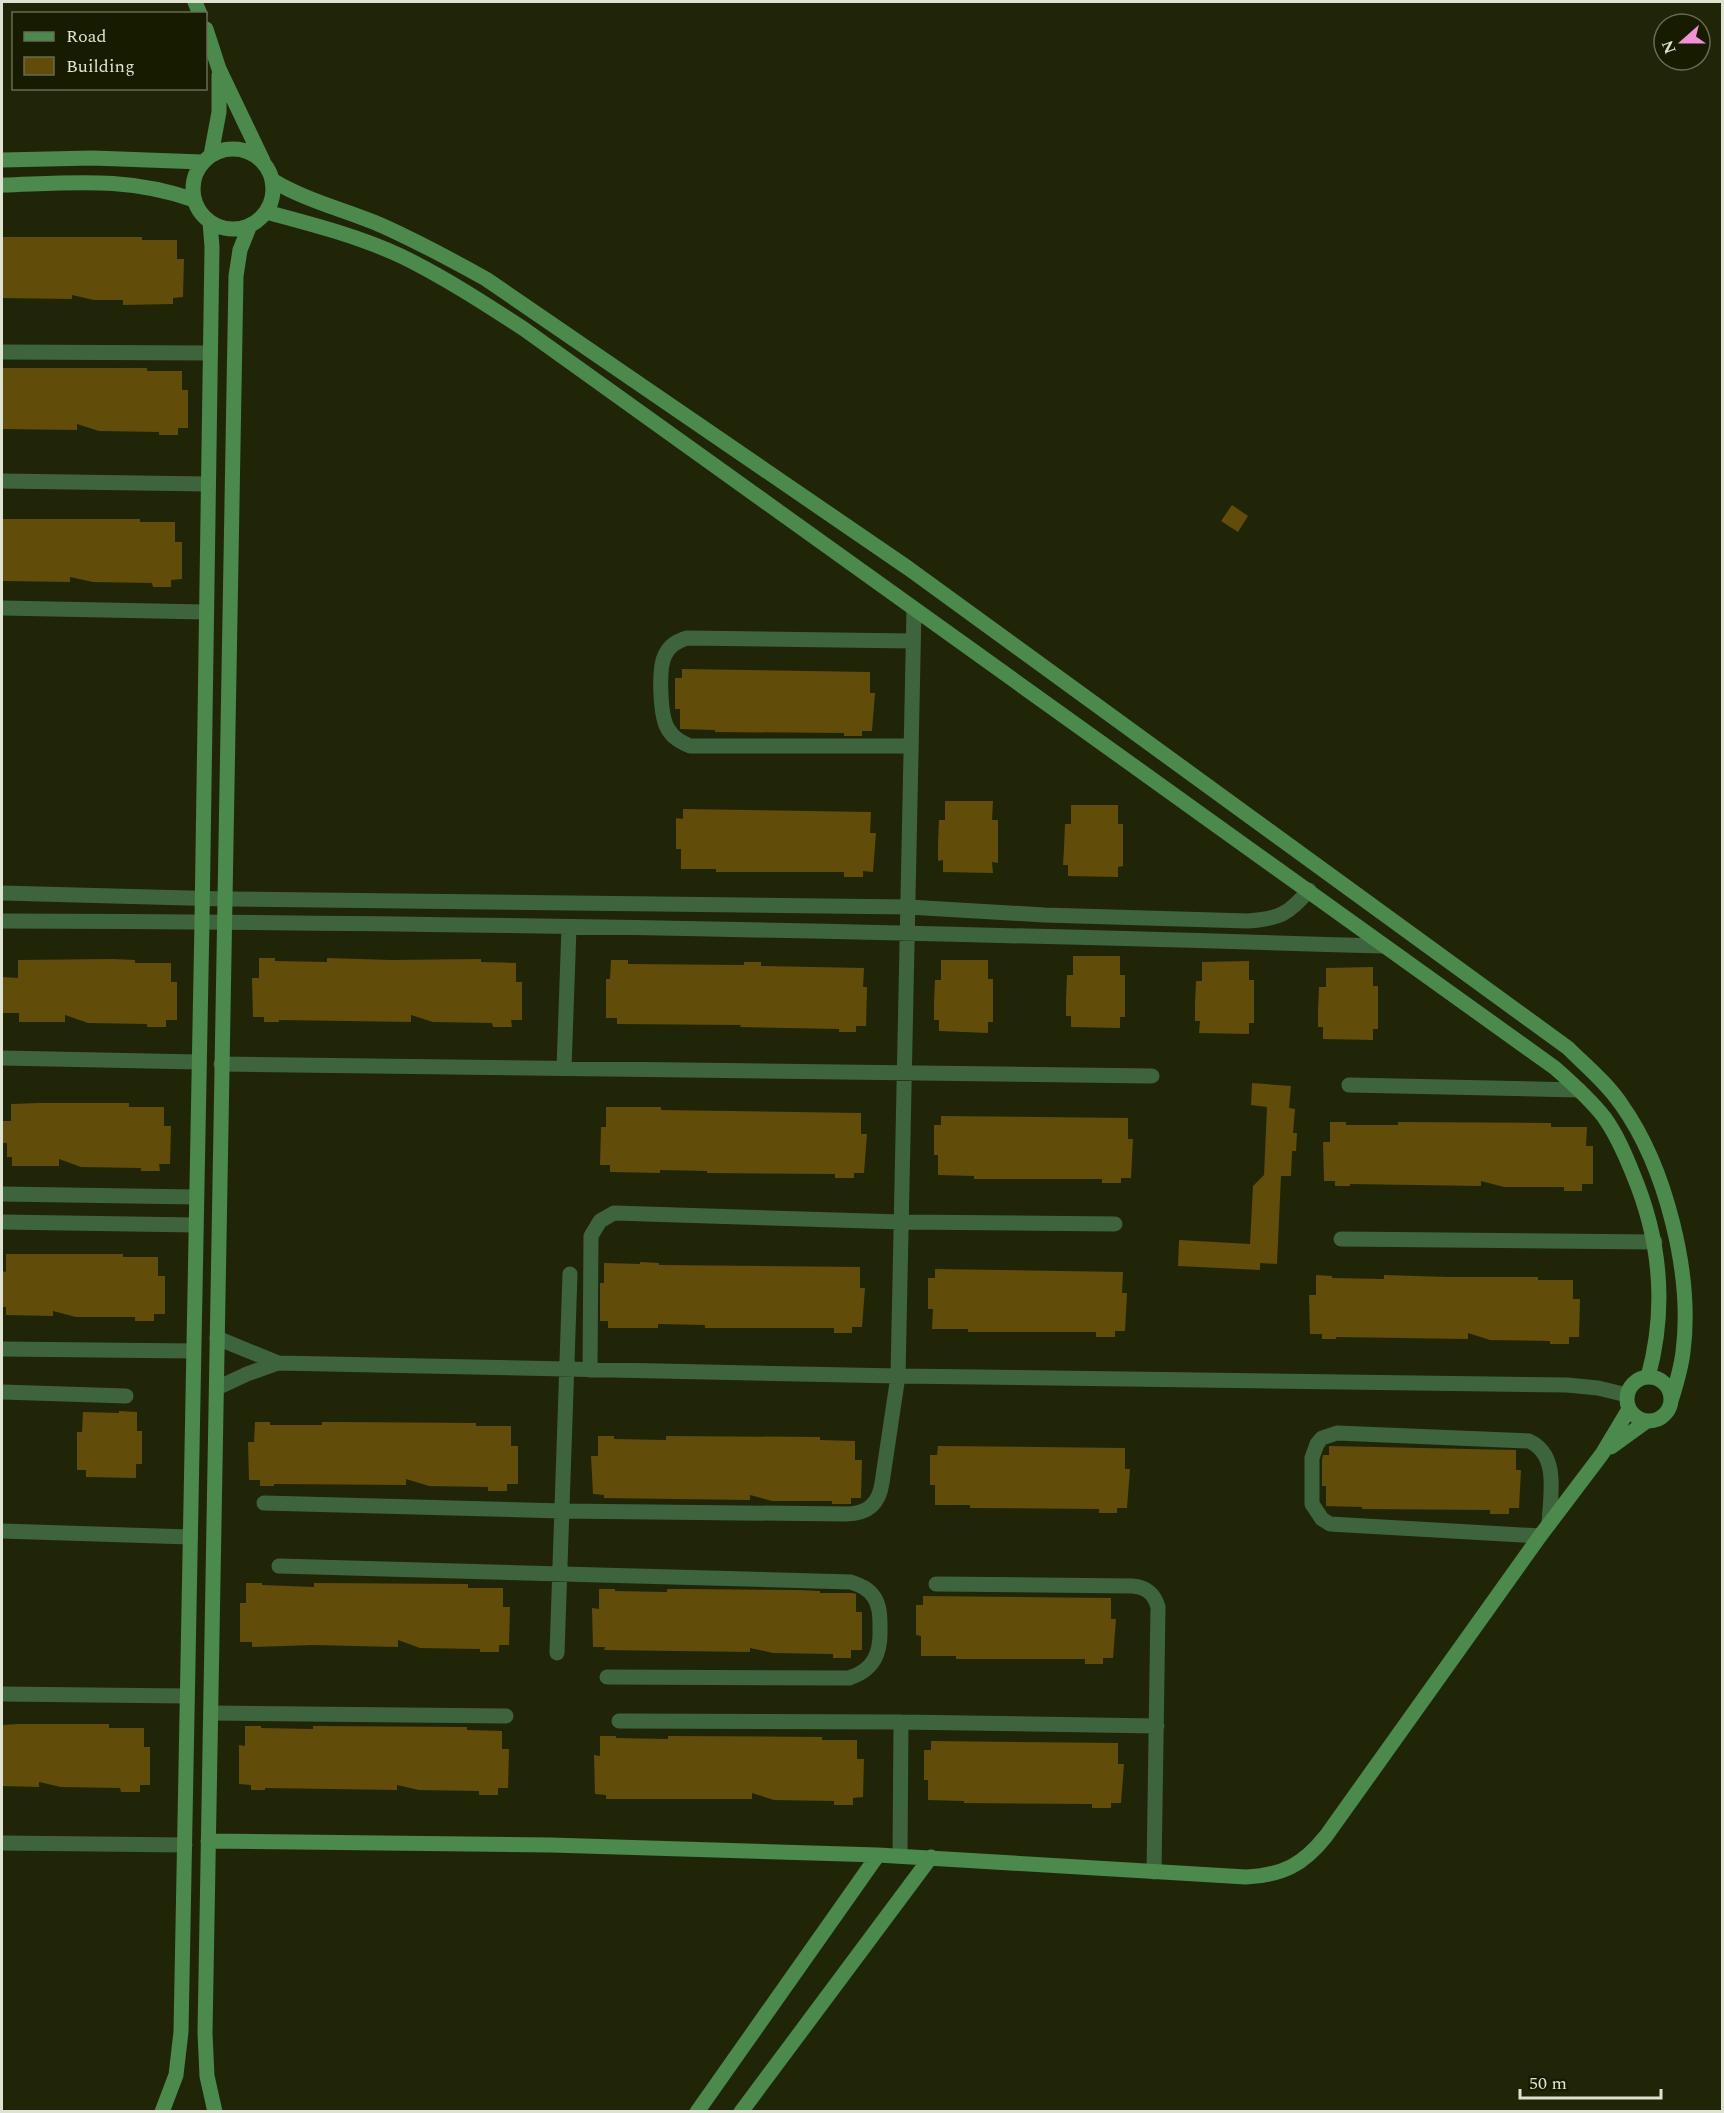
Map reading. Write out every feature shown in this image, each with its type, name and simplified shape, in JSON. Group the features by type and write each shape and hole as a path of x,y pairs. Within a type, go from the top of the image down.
{"street":[{"path":"207,32 219,69 272,180 273,191 266,212 250,225 236,229 222,228 210,222 200,212 194,200 192,187 195,174 206,159 219,112 219,69"},
{"path":"2,160 206,159 221,150 232,148 244,150 263,163"},
{"path":"217,1388 278,1363 898,1376 1567,1385 1598,1388 1628,1402 1640,1419 1647,1421 1666,1413 1671,1401 1683,1353 1685,1312 1678,1251 1664,1198 1646,1146 1621,1103 1568,1048 908,568 486,279 434,250 382,226 291,191 272,180"},
{"path":"2,185 92,182 128,184 167,190 194,200"},
{"path":"266,212 324,227 400,256 463,290 524,328 914,610 1309,890 1383,946 1532,1050 1579,1090 1603,1116 1622,1147 1637,1184 1655,1242 1660,1281 1660,1315 1648,1377"},
{"path":"162,2112 176,2075 180,2054 202,921 212,247 210,222"},
{"path":"215,2112 207,2076 205,2044 221,1064 236,276 240,250 250,225"},
{"path":"2,352 210,353"},
{"path":"2,481 207,484"},
{"path":"2,608 205,612"},
{"path":"264,1503 562,1511 856,1514 867,1510 875,1503 880,1494 898,1376 914,610"},
{"path":"911,746 690,746 672,736 663,718 662,670 666,653 678,641 687,638 914,641"},
{"path":"2,893 225,899 908,907 1044,915 1248,921 1266,920 1285,914 1309,890"},
{"path":"2,921 202,921 907,932 1383,946"},
{"path":"564,1068 569,927"},
{"path":"2,1058 199,1062"},
{"path":"221,1064 1152,1076"},
{"path":"1349,1085 1579,1090"},
{"path":"2,1194 196,1197"},
{"path":"590,1370 591,1236 606,1216 623,1213 901,1222 1115,1224"},
{"path":"2,1222 196,1225"},
{"path":"1341,1239 1655,1242"},
{"path":"557,1653 570,1274"},
{"path":"218,1338 278,1363"},
{"path":"2,1349 193,1351"},
{"path":"208,1841 551,1845 878,1855 1154,1872 1265,1876 1292,1867 1314,1851 1544,1530 1602,1454 1628,1402 1635,1382 1648,1377 1655,1378 1667,1386 1671,1401"},
{"path":"2,1392 126,1396"},
{"path":"1602,1454 1647,1421"},
{"path":"1336,1433 1529,1441 1543,1450 1550,1466 1544,1530 1330,1524 1322,1520 1312,1504 1314,1451 1322,1438 1336,1433"},
{"path":"2,1531 190,1537"},
{"path":"279,1566 850,1582 863,1587 873,1596 879,1608 881,1636 876,1659 860,1675 849,1678 607,1677"},
{"path":"936,1584 1132,1586 1152,1593 1158,1607 1154,1872"},
{"path":"2,1694 186,1696"},
{"path":"211,1713 506,1716"},
{"path":"619,1721 1156,1726"},
{"path":"900,1856 901,1722"},
{"path":"2,1843 185,1845"},
{"path":"697,2112 878,1855"},
{"path":"741,2112 932,1857"}],"building":[{"path":"2,237 142,237 142,240 177,240 177,259 184,259 183,297 173,298 173,304 123,305 123,300 94,300 72,295 72,299 2,298"},
{"path":"2,368 147,368 147,371 182,371 182,390 188,390 188,428 178,428 178,435 159,435 159,432 99,431 77,424 77,430 2,429"},
{"path":"1232,505 1248,516 1238,532 1221,521"},
{"path":"2,519 140,519 140,522 175,522 175,542 182,542 182,579 171,580 171,587 153,587 152,583 93,582 70,577 70,582 2,581"},
{"path":"682,669 870,672 870,693 875,693 872,731 862,731 862,736 844,736 844,733 715,732 715,730 680,729 680,709 675,709 675,678 682,678"},
{"path":"945,801 993,801 992,820 998,820 998,863 992,862 993,873 943,872 943,860 938,861 938,844 939,820 945,820"},
{"path":"1071,805 1118,805 1118,824 1123,824 1123,866 1118,867 1118,877 1068,876 1068,865 1063,865 1065,824 1071,824"},
{"path":"683,809 871,812 870,833 876,833 873,872 863,871 863,877 844,877 844,872 716,872 716,869 681,869 681,849 676,849 676,818 683,819"},
{"path":"1073,956 1120,956 1120,975 1125,975 1125,1017 1120,1017 1120,1028 1071,1027 1071,1016 1066,1016 1066,999 1067,975 1073,975"},
{"path":"259,958 275,958 275,961 327,962 327,958 481,959 481,962 516,963 516,982 522,982 522,1020 511,1020 512,1027 493,1027 492,1023 433,1022 411,1015 411,1022 279,1020 279,1022 264,1022 264,1017 253,1017 252,978 259,978"},
{"path":"18,960 135,960 135,963 171,963 171,982 177,982 177,1020 166,1020 166,1027 147,1027 147,1024 88,1023 65,1015 65,1022 19,1022 19,1013 2,1013 2,977 18,978"},
{"path":"611,960 628,960 628,964 744,965 744,962 761,962 761,966 864,968 863,987 867,987 866,1026 856,1026 856,1032 839,1032 839,1029 740,1027 741,1025 617,1024 617,1018 606,1018 606,979 610,979"},
{"path":"941,960 988,960 988,979 993,979 993,1022 988,1022 988,1033 939,1031 939,1020 934,1020 934,1003 935,980 941,980"},
{"path":"1249,961 1249,980 1254,980 1254,1023 1249,1023 1249,1034 1199,1033 1200,1021 1195,1021 1195,1004 1196,981 1202,981 1202,962"},
{"path":"1373,967 1373,986 1378,986 1378,1029 1373,1029 1373,1040 1323,1039 1323,1027 1318,1027 1318,1010 1319,987 1326,987 1326,968"},
{"path":"1252,1083 1291,1086 1289,1108 1295,1109 1293,1133 1297,1133 1296,1151 1292,1151 1291,1176 1281,1176 1277,1264 1260,1263 1260,1270 1178,1266 1179,1240 1250,1244 1253,1186 1264,1175 1267,1107 1251,1105"},
{"path":"129,1103 129,1107 164,1107 164,1126 171,1126 170,1164 159,1164 160,1171 141,1171 141,1168 81,1167 59,1159 59,1166 12,1166 12,1157 7,1157 7,1143 2,1143 2,1121 11,1121 11,1104"},
{"path":"606,1107 861,1113 861,1134 867,1134 864,1173 854,1173 854,1178 835,1178 835,1174 707,1173 707,1171 660,1170 660,1173 610,1172 610,1165 600,1165 601,1127 606,1127"},
{"path":"941,1116 1128,1118 1128,1139 1133,1139 1131,1178 1121,1178 1121,1183 1102,1183 1102,1179 974,1179 974,1176 938,1175 938,1155 934,1155 934,1125 941,1125"},
{"path":"1330,1122 1346,1122 1346,1125 1398,1125 1398,1122 1551,1123 1551,1127 1587,1127 1586,1146 1593,1146 1593,1184 1582,1184 1582,1191 1564,1191 1564,1187 1504,1187 1481,1181 1481,1186 1350,1184 1350,1186 1335,1186 1335,1181 1324,1181 1323,1142 1330,1142"},
{"path":"6,1254 123,1254 123,1257 158,1257 158,1276 165,1276 165,1314 154,1314 154,1321 135,1321 135,1317 76,1317 53,1311 53,1316 6,1315 6,1307 2,1307 2,1271 6,1272"},
{"path":"640,1262 659,1263 659,1265 860,1267 860,1288 865,1288 862,1327 852,1327 852,1333 834,1333 834,1328 705,1328 705,1325 658,1324 658,1328 608,1328 608,1321 600,1321 600,1283 604,1283 604,1263 640,1264"},
{"path":"935,1269 1123,1272 1122,1293 1127,1293 1125,1331 1115,1331 1115,1337 1096,1337 1096,1332 968,1332 968,1329 932,1329 933,1309 928,1309 928,1278 935,1278"},
{"path":"1316,1275 1332,1276 1332,1278 1384,1279 1384,1275 1538,1277 1538,1280 1573,1280 1573,1299 1580,1299 1579,1337 1569,1337 1569,1344 1550,1344 1550,1341 1490,1340 1468,1333 1468,1339 1336,1337 1336,1339 1322,1339 1322,1334 1310,1334 1309,1295 1316,1295"},
{"path":"119,1411 137,1412 137,1431 142,1431 142,1464 136,1464 136,1478 86,1477 86,1470 77,1470 77,1432 82,1432 83,1412 119,1413"},
{"path":"255,1422 270,1422 270,1425 322,1425 322,1422 340,1422 476,1423 476,1426 511,1426 511,1446 518,1446 518,1484 507,1484 507,1491 488,1491 488,1487 429,1486 406,1479 406,1485 274,1484 274,1486 260,1486 260,1480 249,1480 248,1442 254,1442"},
{"path":"598,1436 614,1436 614,1439 666,1440 666,1436 820,1437 820,1440 855,1441 855,1460 862,1460 861,1498 851,1498 851,1504 832,1504 832,1501 772,1501 750,1495 750,1500 604,1498 604,1495 593,1494 591,1456 598,1456"},
{"path":"938,1446 1125,1448 1125,1469 1130,1469 1127,1508 1117,1508 1117,1513 1099,1513 1099,1509 970,1508 970,1505 935,1505 935,1485 930,1485 930,1455 937,1455"},
{"path":"1329,1446 1516,1450 1516,1470 1521,1470 1519,1508 1509,1508 1509,1514 1490,1514 1490,1510 1362,1509 1362,1507 1326,1506 1326,1486 1322,1486 1322,1460 1323,1455 1329,1455"},
{"path":"246,1583 314,1587 314,1583 468,1584 468,1588 503,1588 503,1607 510,1607 509,1645 499,1645 499,1652 480,1652 480,1649 420,1648 398,1640 398,1647 313,1645 252,1647 252,1642 240,1642 240,1603 246,1603"},
{"path":"599,1589 667,1592 667,1589 798,1590 853,1593 856,1594 856,1612 862,1612 862,1650 851,1650 851,1658 833,1658 833,1654 773,1653 750,1648 750,1652 604,1650 605,1647 593,1647 592,1608 599,1609"},
{"path":"923,1596 1111,1598 1111,1619 1116,1619 1113,1658 1103,1658 1103,1664 1085,1664 1085,1659 956,1659 956,1656 921,1656 921,1636 916,1635 916,1605 923,1605"},
{"path":"109,1724 109,1728 144,1728 144,1747 150,1747 150,1785 140,1785 140,1792 121,1792 120,1788 61,1787 39,1782 39,1787 2,1786 2,1725"},
{"path":"245,1726 313,1729 313,1726 467,1727 467,1730 502,1731 502,1749 509,1749 508,1788 498,1788 498,1795 479,1795 479,1791 419,1790 397,1785 397,1790 265,1788 265,1790 251,1790 251,1785 239,1784 239,1745 245,1746"},
{"path":"600,1736 668,1739 668,1736 822,1737 822,1740 857,1740 857,1759 864,1759 863,1797 853,1798 853,1805 834,1805 834,1801 774,1800 752,1793 752,1799 606,1799 606,1795 595,1794 594,1755 600,1756"},
{"path":"931,1741 1118,1743 1118,1764 1124,1764 1121,1803 1111,1803 1111,1808 1092,1808 1092,1804 964,1803 964,1801 928,1800 928,1780 924,1780 924,1750 931,1750"}]}
